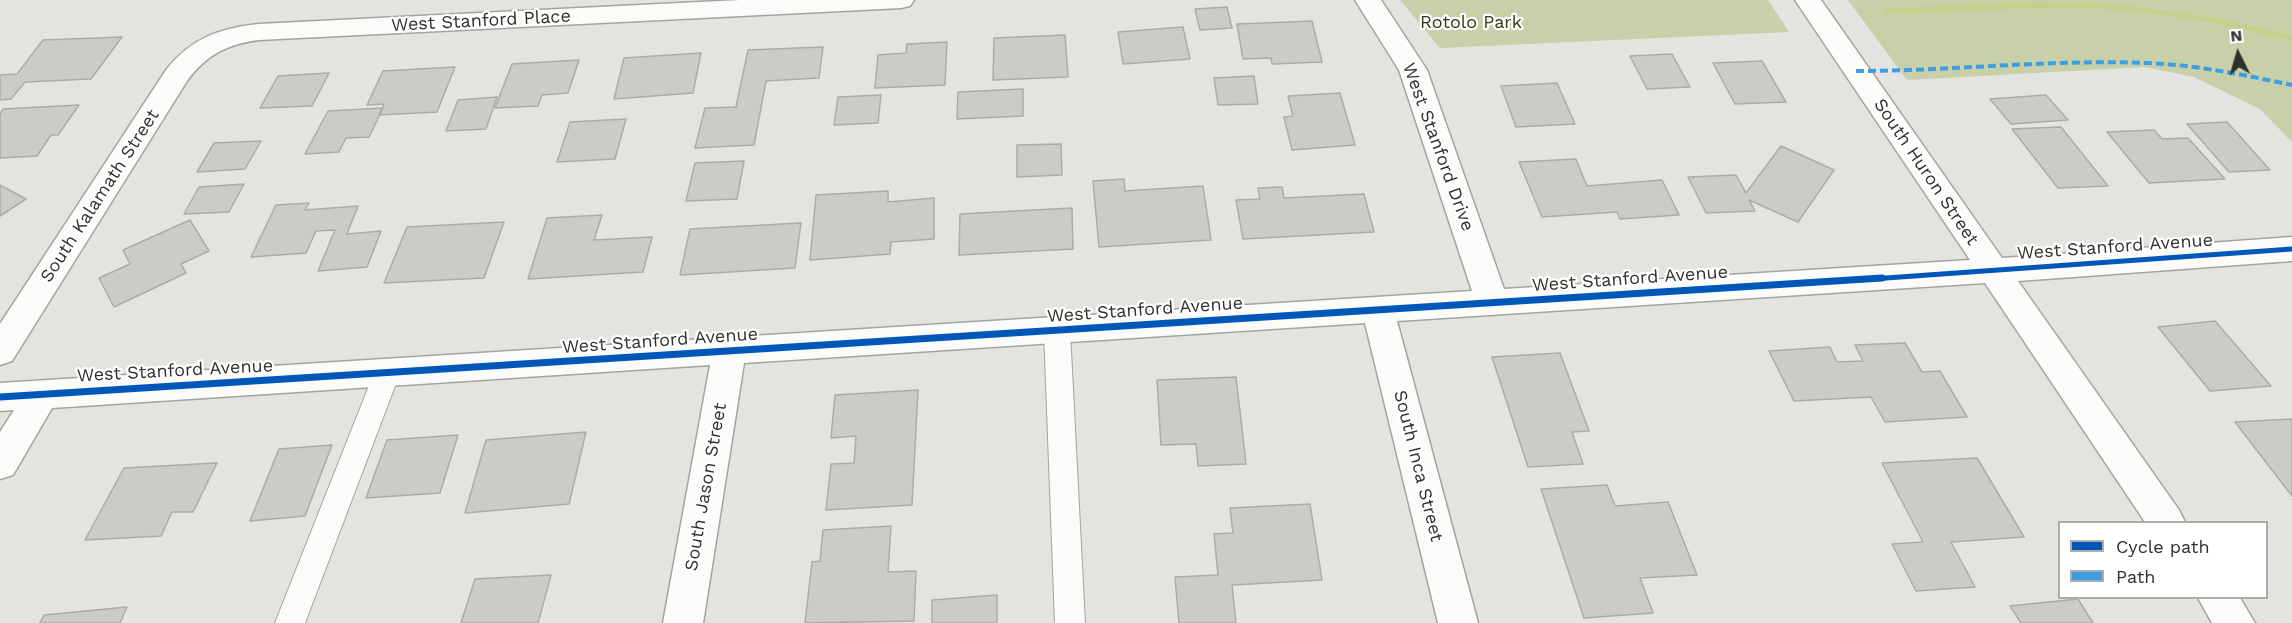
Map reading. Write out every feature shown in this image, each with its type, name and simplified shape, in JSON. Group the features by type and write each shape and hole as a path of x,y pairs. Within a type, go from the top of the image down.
{"street":[{"name":"West Stanford Place","path":"206,45 236,35 259,32 901,0"},
{"name":"West Stanford Drive","path":"1368,0 1413,70 1492,302"},
{"name":"South Huron Street","path":"1808,0 2165,521"},
{"name":"South Kalamath Street","path":"0,352 176,76 183,66 206,45"},
{"name":"West Stanford Avenue","path":"0,397 1993,271 2292,249"},
{"name":"South Inca Street","path":"1378,310 1458,623"},
{"name":"South Jason Street","path":"683,623 729,352"},
{"path":"0,464 42,394"},
{"path":"2219,599 2235,623"}],"lane":[{"path":"1057,331 1070,623"},
{"path":"290,623 387,373"}],"green space":[{"name":"Rotolo Park","path":"1400,0 1768,0 1789,32 1440,48"},
{"path":"1848,0 2292,0 2292,142 2260,109 2194,77 2145,67 1907,80"}],"building":[{"path":"1227,7 1232,28 1200,30 1195,9"},
{"path":"1312,21 1322,62 1272,64 1271,58 1243,59 1237,24"},
{"path":"1183,27 1190,59 1123,64 1118,32"},
{"path":"1065,35 1068,77 993,80 994,38"},
{"path":"122,37 91,79 25,82 11,99 0,100 0,75 17,74 43,40"},
{"path":"947,42 945,85 875,88 878,55 906,53 907,44"},
{"path":"823,47 819,78 766,81 754,145 695,148 705,108 736,107 748,50"},
{"path":"701,53 693,93 614,99 624,58"},
{"path":"1672,54 1690,87 1647,89 1630,56"},
{"path":"579,60 568,93 542,95 538,106 495,108 512,64"},
{"path":"1762,61 1786,102 1735,104 1713,63"},
{"path":"455,67 437,112 379,115 384,104 367,105 383,71"},
{"path":"329,73 312,106 260,108 278,76"},
{"path":"1254,76 1258,104 1218,105 1214,78"},
{"path":"1557,83 1575,124 1516,127 1501,86"},
{"path":"1023,89 1023,116 957,119 958,92"},
{"path":"1340,93 1355,145 1292,150 1284,117 1293,116 1288,96"},
{"path":"881,95 878,123 834,125 838,97"},
{"path":"2046,95 2068,120 2011,124 1990,99"},
{"path":"497,97 486,129 446,131 458,100"},
{"path":"79,105 58,135 51,135 37,156 0,158 0,114 3,109"},
{"path":"383,108 369,137 346,138 339,152 305,154 328,111"},
{"path":"626,119 615,159 557,162 570,122"},
{"path":"2227,122 2270,170 2229,172 2187,124"},
{"path":"2061,127 2108,186 2058,188 2012,129"},
{"path":"2154,130 2162,139 2188,138 2225,179 2149,183 2107,132"},
{"path":"261,141 245,169 197,172 214,143"},
{"path":"1061,144 1062,175 1017,177 1017,145"},
{"path":"1781,146 1834,170 1798,222 1749,200 1755,211 1706,213 1688,177 1736,175 1746,193"},
{"path":"1576,159 1587,186 1662,180 1679,215 1620,219 1617,212 1542,217 1519,162"},
{"path":"744,161 737,199 686,201 695,163"},
{"path":"1124,179 1125,191 1203,186 1211,240 1099,247 1093,181"},
{"path":"244,184 229,212 184,214 199,187"},
{"path":"0,185 26,199 0,216"},
{"path":"1282,187 1284,198 1364,194 1374,232 1243,239 1236,200 1260,199 1258,188"},
{"path":"888,191 888,202 934,198 934,239 891,242 890,254 810,260 816,195"},
{"path":"309,203 305,210 358,206 347,234 381,231 367,267 318,271 335,230 316,231 306,253 251,257 276,205"},
{"path":"1072,208 1073,249 959,255 960,214"},
{"path":"602,215 594,240 652,237 643,272 528,279 547,218"},
{"path":"190,220 209,251 181,264 186,273 114,307 99,278 130,264 123,250"},
{"path":"504,222 484,278 384,283 407,227"},
{"path":"801,223 795,268 680,275 690,229"},
{"path":"2215,321 2271,386 2210,391 2158,327"},
{"path":"1905,343 1922,372 1940,371 1967,417 1885,422 1871,397 1794,401 1769,351 1830,347 1837,362 1863,361 1855,345"},
{"path":"1560,353 1589,431 1572,432 1583,464 1528,467 1492,357"},
{"path":"1236,377 1246,464 1198,466 1196,444 1161,445 1157,380"},
{"path":"918,390 912,505 826,510 831,464 854,463 856,436 831,438 835,395"},
{"path":"2292,419 2292,496 2235,422"},
{"path":"586,432 569,504 465,513 486,440"},
{"path":"458,435 440,493 366,498 387,440"},
{"path":"332,445 305,516 250,521 279,449"},
{"path":"1977,458 2024,537 1951,542 1975,587 1916,591 1892,544 1923,542 1882,463"},
{"path":"217,463 193,512 172,512 161,536 85,540 124,468"},
{"path":"1607,485 1615,506 1668,502 1697,575 1640,578 1653,613 1584,618 1541,489"},
{"path":"1310,504 1322,580 1232,585 1236,623 1179,623 1175,577 1218,575 1214,534 1233,533 1230,508"},
{"path":"891,526 888,572 916,571 914,621 805,623 812,562 820,561 823,530"},
{"path":"551,575 538,623 461,623 475,579"},
{"path":"997,595 997,623 932,623 932,600"},
{"path":"2078,599 2093,623 2021,623 2010,606"},
{"path":"127,607 120,623 40,623 44,615"}],"waterway":[{"path":"1887,11 2098,6 2182,15 2292,38"}],"marked path":[{"path":"1856,71 2075,63 2148,63 2202,68 2292,85"}],"cycle path":[{"path":"0,397 1993,271 2292,249"}]}
